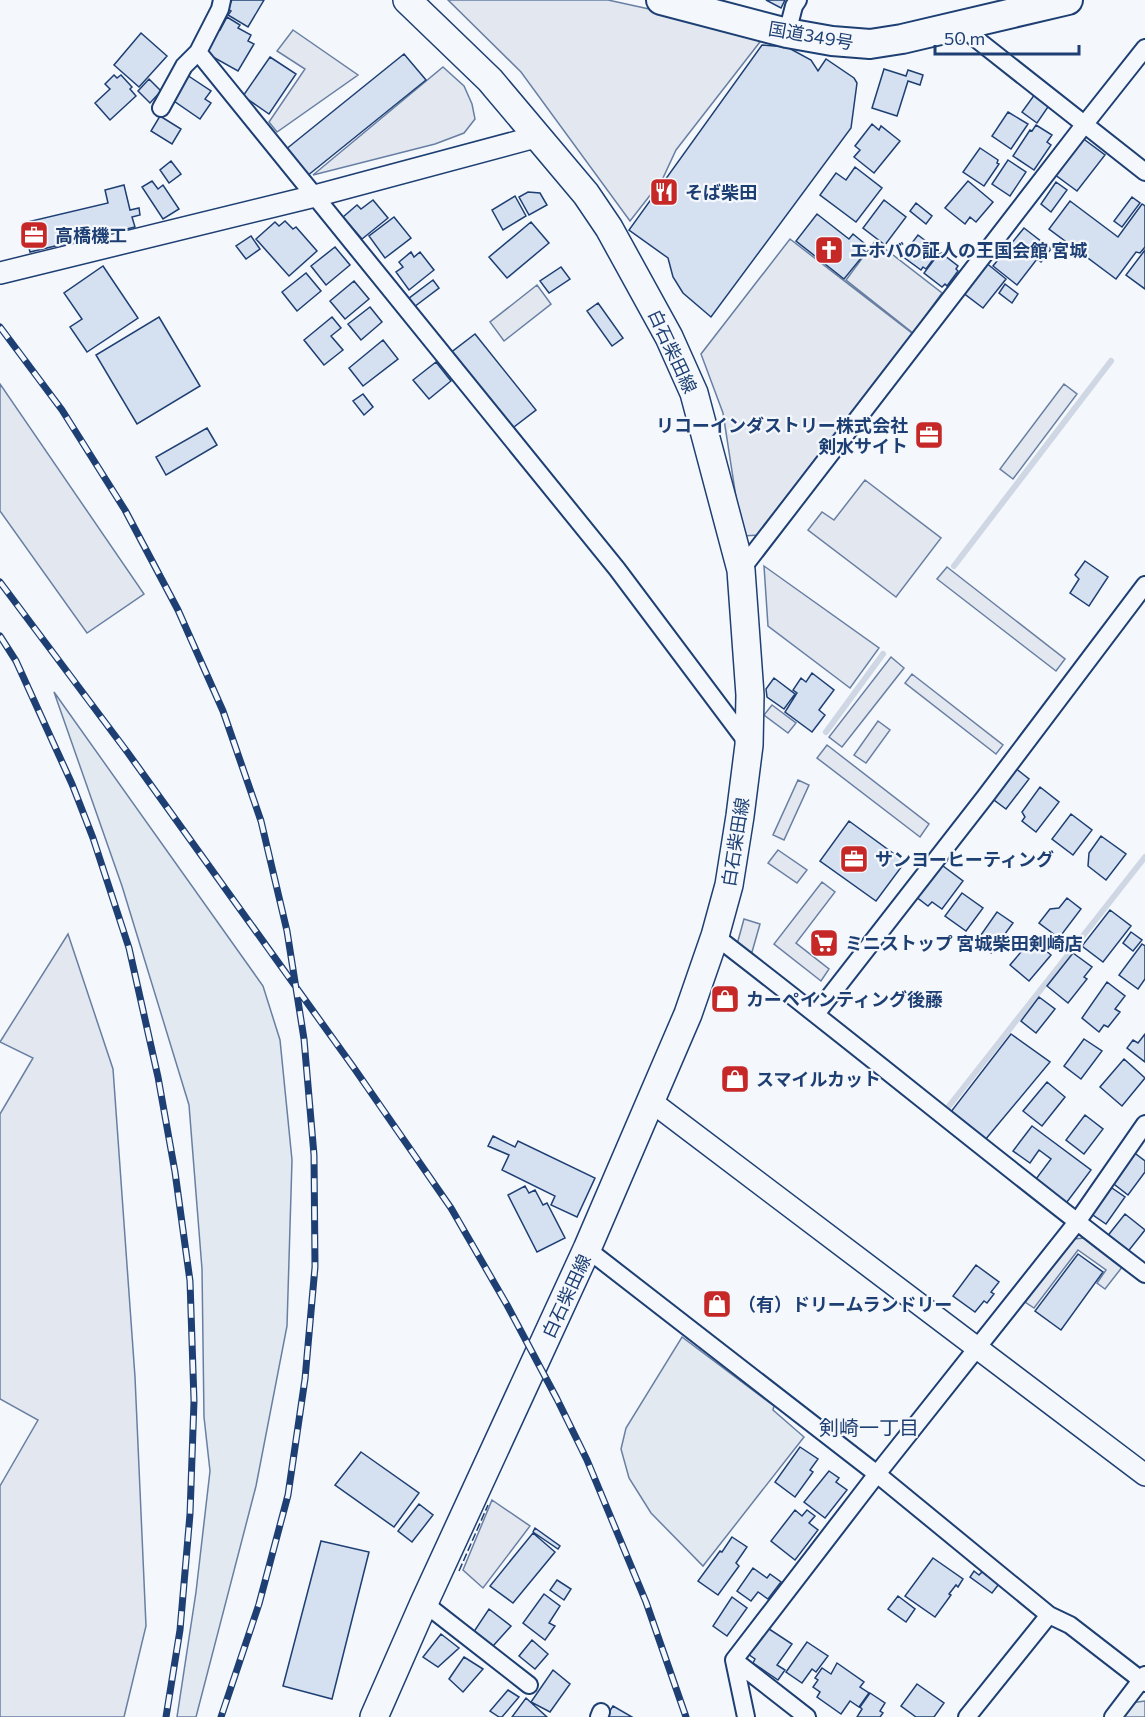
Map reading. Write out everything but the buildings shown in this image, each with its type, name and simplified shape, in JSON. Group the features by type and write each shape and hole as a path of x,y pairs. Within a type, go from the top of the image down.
{"highway":[{"name":"国道349号","path":"661,0 787,33 832,41 870,44 902,39 1068,0"}],"main road":[{"name":"白石柴田線","path":"374,1717 587,1249 688,1014 715,936 729,885 749,745 750,694 741,570 694,393 669,337 609,228 586,194 490,80 406,0"}],"street":[{"path":"161,108 184,66 198,52 220,9 222,0"},
{"path":"787,33 794,6 798,0"},
{"path":"963,25 975,38 1145,172"},
{"path":"741,570 1145,48"},
{"path":"198,52 617,569 749,745"},
{"path":"0,273 315,196 539,136"},
{"path":"816,1014 993,788 1145,585"},
{"path":"715,936 1145,1274"},
{"path":"652,1102 1145,1475"},
{"path":"746,1717 734,1660 877,1474 1077,1222 1145,1124"},
{"path":"587,1249 877,1474 1049,1615 1070,1626 1144,1680 1113,1717"},
{"path":"424,1603 529,1685"},
{"path":"967,1717 1049,1615"},
{"path":"734,1660 807,1717"}],"shaded area":[{"path":"448,0 608,0 704,21 763,38 676,150 662,180 630,221 521,72"},
{"path":"293,30 358,75 277,132 269,122 305,69 277,51"},
{"path":"443,67 464,86 472,104 475,119 464,133 435,144 313,175"},
{"path":"790,239 913,334 760,535 742,536 723,413 701,354"},
{"path":"875,241 942,293 913,333 846,280"},
{"path":"537,285 551,304 504,341 490,322"},
{"path":"0,384 144,594 87,633 0,511"},
{"path":"1064,384 1077,394 1013,479 1000,469"},
{"path":"865,480 941,538 896,597 808,530 822,512 834,520"},
{"path":"764,566 879,648 850,688 768,626"},
{"path":"947,567 1065,659 1056,671 937,579"},
{"path":"891,657 904,668 842,747 829,737"},
{"path":"912,674 1003,745 996,754 905,683"},
{"path":"54,692 263,986 280,1040 292,1160 287,1326 256,1486 196,1717 177,1717 196,1592 210,1471 204,1417 202,1269 189,1105 122,886"},
{"path":"772,705 796,723 788,733 764,715"},
{"path":"878,721 890,730 866,763 854,755"},
{"path":"827,745 929,824 920,837 817,758"},
{"path":"798,780 809,785 784,840 773,835"},
{"path":"778,850 807,870 797,883 768,863"},
{"path":"822,882 835,892 796,943 829,969 821,981 774,944"},
{"path":"744,919 760,924 752,952 736,948"},
{"path":"68,934 113,1069 135,1377 146,1626 124,1717 0,1717 0,1486 38,1420 0,1399 0,1114 33,1058 0,1042"},
{"path":"1086,1238 1123,1266 1105,1289 1097,1283 1106,1270 1078,1250 1034,1308 1025,1302 1072,1239"},
{"path":"682,1337 774,1406 773,1410 804,1437 703,1566 651,1513 629,1478 621,1449 626,1428"},
{"path":"492,1500 530,1526 483,1588 463,1570"},
{"path":"1145,1701 1145,1717 1120,1717 1130,1703"}],"waterway":[{"path":"954,566 1111,361"},
{"path":"826,732 883,654"},
{"path":"946,1110 1145,857"}],"railway":[{"path":"0,327 62,410 125,510 178,610 223,711 261,821 287,931 304,1039 314,1155 315,1267 305,1379 288,1495 259,1604 221,1717"},
{"path":"0,582 128,753 354,1068 451,1208 507,1305 587,1460 646,1602 686,1717"},
{"path":"0,636 16,661 72,784 93,838 129,948 158,1077 175,1172 190,1281 194,1401 190,1514 180,1630 166,1717"}],"fence":[{"path":"459,1571 488,1505"}],"place":[{"name":"そば柴田","path":"664,192"},
{"name":"高橋機工","path":"34,235"},
{"name":"エホバの証人の王国会館 宮城","path":"829,250"},
{"name":"リコーインダストリー株式会社 剣水サイト","path":"929,435"},
{"name":"サンヨーヒーティング","path":"854,859"},
{"name":"ミニストップ 宮城柴田剣崎店","path":"824,943"},
{"name":"カーペインティング後藤","path":"725,999"},
{"name":"スマイルカット","path":"735,1079"},
{"name":"（有）ドリームランドリー","path":"717,1304"}],"district":[{"name":"剣崎一丁目","path":"869,1427"}]}
